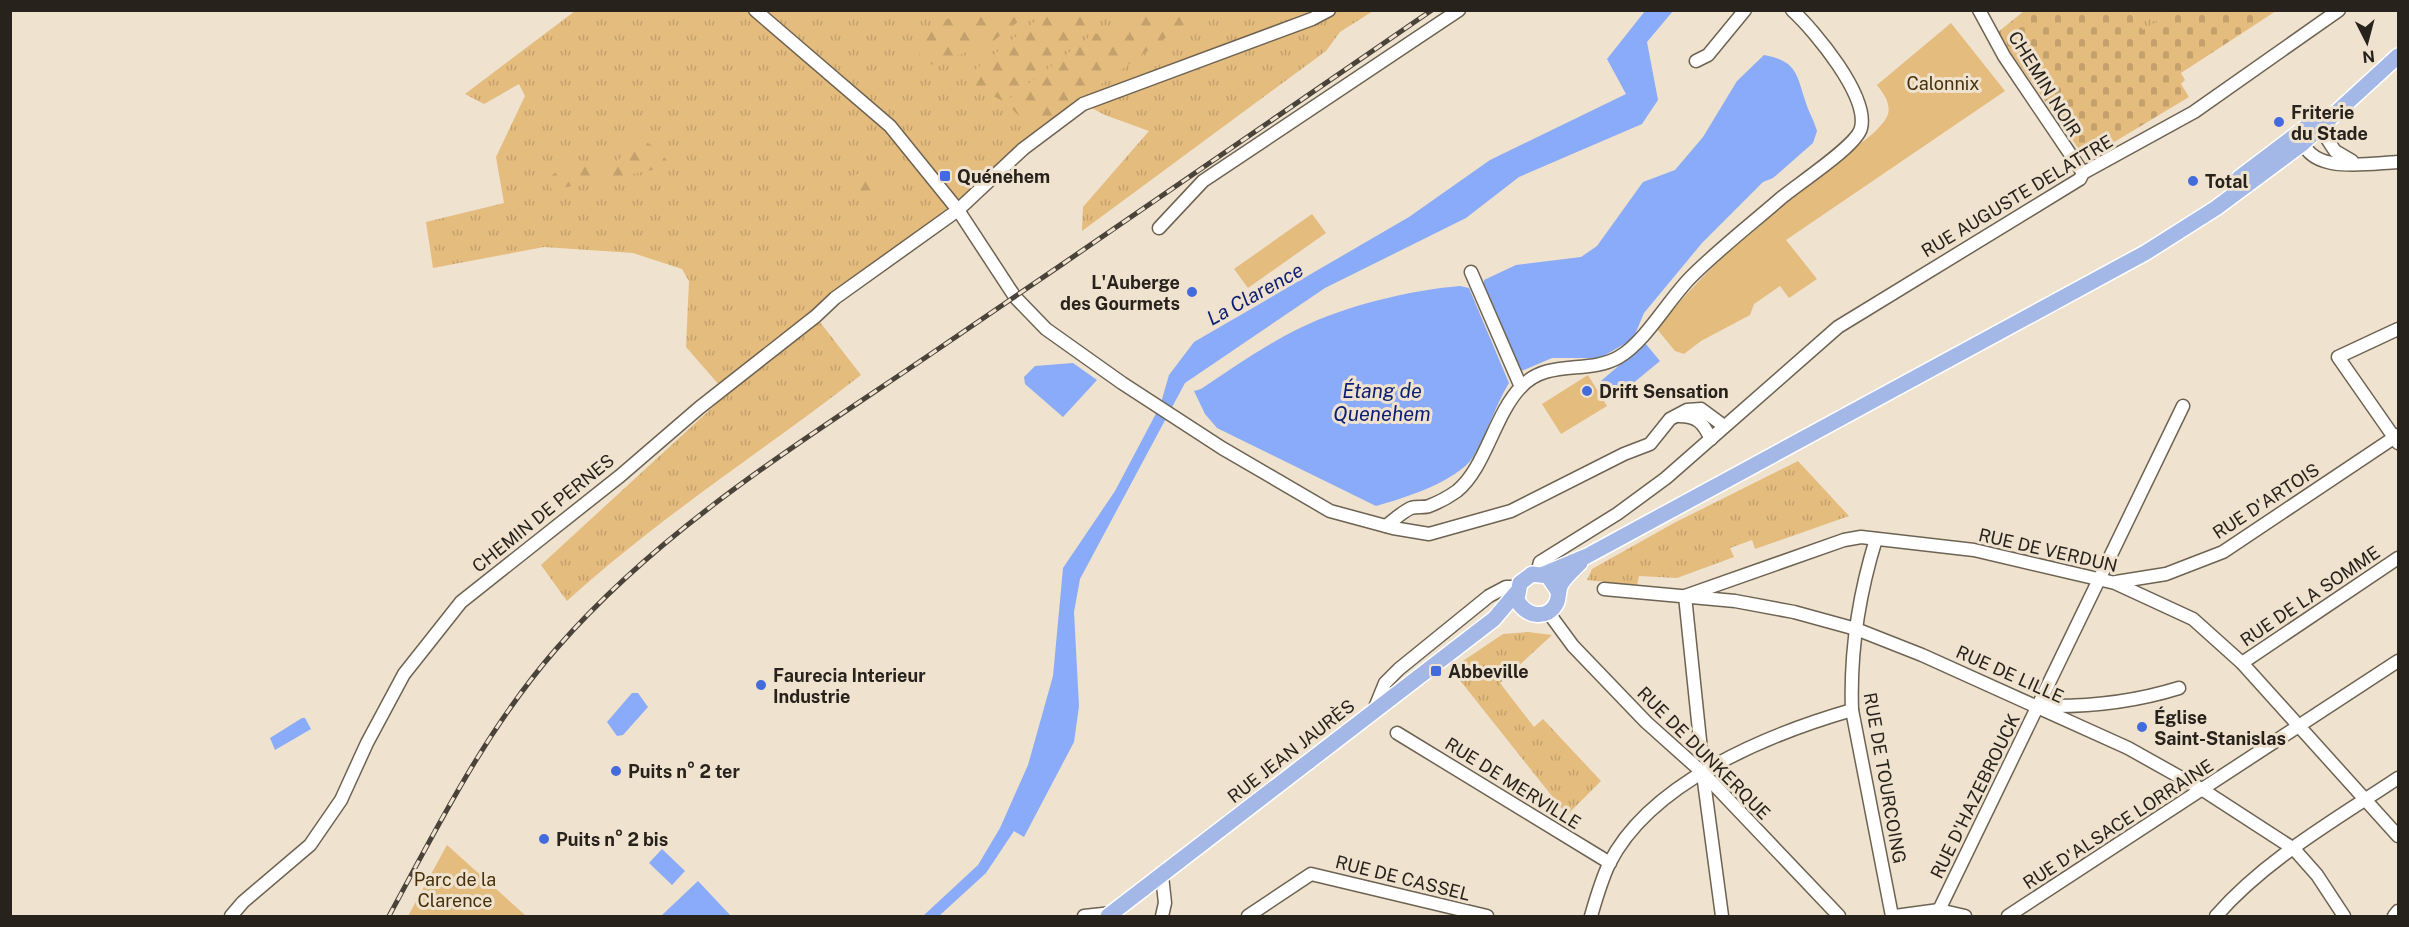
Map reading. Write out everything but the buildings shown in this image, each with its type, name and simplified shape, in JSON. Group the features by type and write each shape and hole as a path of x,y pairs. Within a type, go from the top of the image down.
{"main road":[{"path":"2308,132 2398,46"},
{"path":"1587,556 1568,575 1558,591 1556,603 1548,612 1537,615 1527,612 1519,604 1517,590 1523,579 1587,556 2102,274 2308,132 2398,56"},
{"path":"1541,574 1552,579 1558,591"},
{"name":"RUE JEAN JAURÈS","path":"1110,915 1494,619 1517,590"},
{"name":"RUE JEAN JAURÈS","path":"1494,619 1527,612"}],"street":[{"path":"755,10 890,126 958,210 1030,315 1152,402 1330,512 1429,534 1511,511 1614,459 1642,449 1650,444 1657,432 1675,416 1687,410 1701,408 1724,426"},
{"name":"CHEMIN DE PERNES","path":"231,916 243,902 310,845 341,800 367,743 405,674 461,602 816,316 835,297 958,210 1023,148 1083,104 1312,19 1329,10"},
{"path":"1159,228 1203,181 1459,10"},
{"path":"1696,61 1708,55 1744,10"},
{"path":"1386,526 1413,507 1429,506 1458,490 1477,465 1493,431 1521,387 1533,377 1556,368 1601,363 1618,358 1634,344 1691,277 1793,187 1849,146 1861,130 1861,112 1851,87 1827,49 1792,10"},
{"name":"CHEMIN NOIR","path":"1979,10 2004,56 2083,173"},
{"name":"RUE AUGUSTE DELATTRE","path":"1541,574 1540,562 1617,514 1666,478 1838,327 2080,179 2083,173 2194,112 2339,10"},
{"path":"2308,132 2339,156 2359,163"},
{"path":"2308,132 2322,161 2332,164 2398,162"},
{"path":"1471,272 1521,387"},
{"path":"2397,439 2338,357 2398,329"},
{"name":"RUE D'HAZEBROUCK","path":"1939,910 2183,406"},
{"path":"1675,416 1691,416 1700,420 1711,439"},
{"name":"RUE D'ARTOIS","path":"2115,582 2166,574 2223,552 2397,439"},
{"name":"RUE DE VERDUN","path":"1684,596 1844,540 1876,539 1974,550 2115,582 2193,619 2242,663 2398,836"},
{"name":"RUE DE TOURCOING","path":"1876,539 1856,629 1851,679 1852,710 1893,916"},
{"name":"RUE DE LA SOMME","path":"2242,663 2398,558"},
{"path":"1374,710 1385,683 1398,669 1489,596 1506,587 1517,590"},
{"name":"RUE DE LILLE","path":"1604,589 1735,601 1774,608 1856,629 2039,706 2128,748 2203,790 2294,849 2317,875 2344,916"},
{"path":"1684,596 1701,750"},
{"name":"RUE DE DUNKERQUE","path":"1548,612 1573,646 1646,723 1703,773 1839,916"},
{"name":"RUE D'ALSACE LORRAINE","path":"2008,916 2301,727 2398,661"},
{"path":"2039,706 2088,707 2144,699 2179,688"},
{"path":"1591,916 1610,863 1632,830 1654,808 1703,773 1767,738 1852,710"},
{"name":"RUE DE MERVILLE","path":"1397,733 1610,863"},
{"path":"1703,773 1722,916"},
{"path":"2216,916 2241,888 2398,778"},
{"name":"RUE DE CASSEL","path":"1248,916 1311,874 1487,916"},
{"path":"1162,876 1165,903 1162,916"},
{"path":"1893,916 1939,910 1965,916"},
{"path":"2394,916 2398,910"},
{"name":"RUE JEAN JAURÈS","path":"1084,916 1110,915"}],"green space":[{"path":"968,10 1032,11 992,42 933,65 919,55 918,32"},
{"path":"1049,10 1106,11 1090,22 1071,43 1003,101 975,87 970,74"},
{"path":"575,11 1373,11 1340,32 1326,51 1082,231 1083,207 1149,131 1105,115 1084,104 958,210 816,317 861,375 674,513 567,601 541,565 727,394 686,347 689,281 682,269 633,253 544,247 433,268 426,222 504,203 496,157 525,96 519,84 484,104 465,94"},
{"path":"1129,11 1203,11 1051,120 1025,122 1005,102 1093,34 1110,32 1129,35"},
{"path":"2024,11 2129,11 2143,30 2172,11 2276,11 2181,73 2185,80 2181,84 2189,97 2086,159 1997,33"},
{"path":"2129,11 2172,11 2143,31"},
{"name":"Calonnix","path":"1951,23 2005,91 1786,240 1817,279 1789,298 1780,286 1754,304 1750,315 1701,341 1684,354 1675,351 1657,329 1676,306 1719,260 1765,218 1880,127 1888,114 1888,106 1886,98 1877,85"},
{"path":"629,139 648,143 672,166 552,190 549,184 552,175 558,171 563,161 584,162 597,168 610,167 623,156 621,150"},
{"path":"858,174 879,177 882,187 871,196 854,197 844,189 847,178"},
{"path":"1312,214 1326,233 1248,288 1234,269"},
{"path":"1588,375 1607,406 1561,434 1542,404"},
{"path":"1798,461 1849,516 1755,549 1752,540 1730,548 1734,557 1677,578 1639,576 1637,585 1587,580 1592,569 1674,523"},
{"path":"1528,632 1552,635 1500,683 1534,727 1543,719 1601,781 1567,815 1451,669 1503,634"},
{"name":"Parc de la Clarence","path":"447,845 526,916 408,916"}],"water":[{"path":"1645,11 1673,11 1647,42 1658,100 1642,124 1519,177 1466,218 1325,288 1185,383 1080,579 1074,612 1079,706 1074,742 1024,837 1014,831 986,873 939,916 923,916 978,865 1000,828 1028,765 1053,676 1063,568 1115,491 1160,406 1169,375 1194,342 1409,217 1490,160 1626,94 1607,59"},
{"path":"1764,55 1782,60 1793,69 1817,131 1813,143 1773,178 1763,182 1702,243 1644,313 1633,339 1600,358 1552,358 1519,372 1484,286 1484,280 1516,265 1581,257 1597,246 1643,182 1675,170 1703,137 1737,81"},
{"name":"Étang de Quenehem","path":"1460,286 1469,288 1509,383 1478,448 1466,466 1443,481 1414,494 1376,506 1217,428 1205,414 1194,391 1201,389 1274,342 1318,320 1378,300 1420,291"},
{"path":"1645,343 1660,361 1615,398 1601,381"},
{"path":"1073,363 1097,380 1063,417 1025,384 1024,377 1035,366"},
{"path":"632,693 638,693 648,707 623,735 617,736 607,722"},
{"path":"305,718 311,729 275,750 270,738"},
{"path":"662,849 685,871 672,885 649,863"},
{"path":"698,881 731,916 661,916"}],"railway":[{"path":"389,916 466,777 508,711 557,648 599,603 644,561 740,484 1432,10"}],"place":[{"name":"Friterie du Stade","path":"2279,122"},
{"name":"Quénehem","path":"945,176"},
{"name":"Total","path":"2193,181"},
{"name":"L'Auberge des Gourmets","path":"1192,292"},
{"name":"Drift Sensation","path":"1587,391"},
{"name":"Abbeville","path":"1436,671"},
{"name":"Faurecia Interieur Industrie","path":"761,685"},
{"name":"Église Saint-Stanislas","path":"2142,727"},
{"name":"Puits n° 2 ter","path":"616,771"},
{"name":"Puits n° 2 bis","path":"544,839"}],"water label":[{"name":"La Clarence","path":"1255,294"}]}
